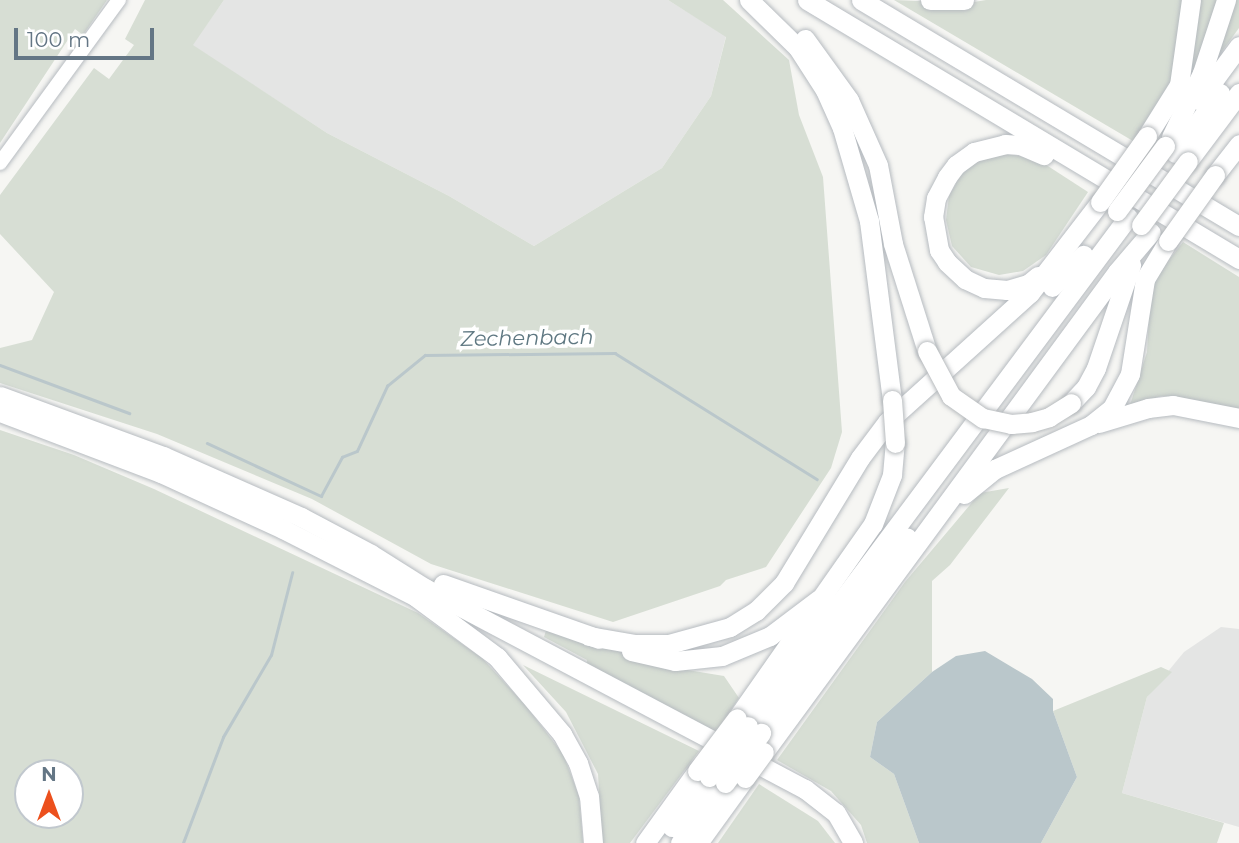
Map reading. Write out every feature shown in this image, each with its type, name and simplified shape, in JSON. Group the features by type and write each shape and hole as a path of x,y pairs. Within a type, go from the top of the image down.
{"highway":[{"path":"698,843 745,778 753,732 819,599 864,538 880,510 892,475 895,443 869,222 842,128 807,61 788,36 749,0"},
{"path":"759,0 816,50 835,76 861,124 878,165 893,244 927,351 951,396 983,418 1011,424 1049,417 1071,403 1086,387 1096,368 1131,264 1134,221"},
{"path":"807,0 1239,259"},
{"path":"861,0 1236,223"},
{"path":"930,0 964,0"},
{"path":"1180,154 1179,85 1191,0"},
{"path":"1180,154 1202,73 1226,0"},
{"path":"753,732 1037,336 1134,221 1180,154 1239,46"},
{"path":"661,843 710,777 753,732 1134,221 1239,67"},
{"path":"934,524 1109,283 1134,221 1180,154 1239,93"},
{"path":"1180,154 1239,114"},
{"path":"1087,169 1061,163 1020,145 998,144 981,149 961,160 947,177 936,198 933,228 939,250 955,272 984,288 1007,290 1028,284 1076,250 1134,221"},
{"path":"1180,154 1239,144"},
{"path":"1091,425 1112,408 1126,386 1144,279 1134,221"},
{"path":"1037,336 1045,310 1076,250"},
{"path":"589,636 635,644 676,642 730,627 756,611 784,583 873,438 903,404 962,355 1076,250"},
{"path":"0,396 88,426 232,484 371,554 460,592 662,660 707,659 760,641 819,599"},
{"path":"645,843 753,732 934,524 976,483 995,469 1091,425 1148,408 1173,405 1239,418"},
{"path":"0,412 161,473 282,528 798,796 829,820 844,843"},
{"path":"371,554 425,588 805,789 836,813 853,843"},
{"path":"412,595 497,657 562,734 578,763 589,796 593,843"},
{"path":"680,843 710,777"},
{"path":"709,843 726,803"}],"main road":[{"path":"0,163 119,0"}],"shaded area":[{"path":"0,0 107,0 83,35 75,29 0,143"},
{"path":"145,0 224,0 193,45 327,133 449,196 534,246 662,168 711,96 726,37 668,0 723,0 789,60 799,115 823,177 842,432 831,468 766,567 726,580 720,586 613,622 431,564 312,499 157,434 0,383 0,348 32,340 54,292 0,234 0,195 94,68 109,79 134,45 125,39"},
{"path":"224,0 668,0 726,36 711,96 662,168 534,246 449,196 327,133 192,45"},
{"path":"894,0 968,3 986,0 1184,0 1176,73 1133,141"},
{"path":"1197,0 1220,0 1192,87 1163,134 1158,131"},
{"path":"1230,0 1239,0 1239,28 1212,65"},
{"path":"1008,154 1037,159 1088,192 1046,255 1023,271 999,275 971,267 952,246 946,220 949,196 963,171 983,158"},
{"path":"1183,242 1239,277 1239,411 1195,400 1162,396 1130,405 1147,352 1150,298 1157,275"},
{"path":"0,430 74,455 154,489 418,613 482,658 526,706 563,754 579,796 583,843 0,843"},
{"path":"1009,488 950,565 932,581 932,672 877,722 870,757 894,774 919,843 867,843 861,825 831,791 777,760 905,582 980,493"},
{"path":"547,627 663,666 724,676 739,698 715,733 587,665 587,660 544,637"},
{"path":"1221,627 1239,629 1239,827 1122,793 1147,697 1184,652"},
{"path":"985,651 1032,679 1053,699 1053,711 1077,777 1041,843 919,843 894,774 870,757 877,722 932,672 956,656"},
{"path":"523,665 699,751 630,843 602,843 598,774 566,712"},
{"path":"1161,667 1172,672 1147,697 1122,793 1224,823 1217,843 1041,843 1077,777 1053,711"},
{"path":"759,784 818,821 835,843 718,843"}],"waterway":[{"name":"Zechenbach","path":"207,443 321,496 342,457 357,451 387,386 425,355 615,353 817,479"},
{"path":"0,365 129,413"},
{"name":"Zechenbach","path":"183,843 223,737 271,655 292,573"}]}
